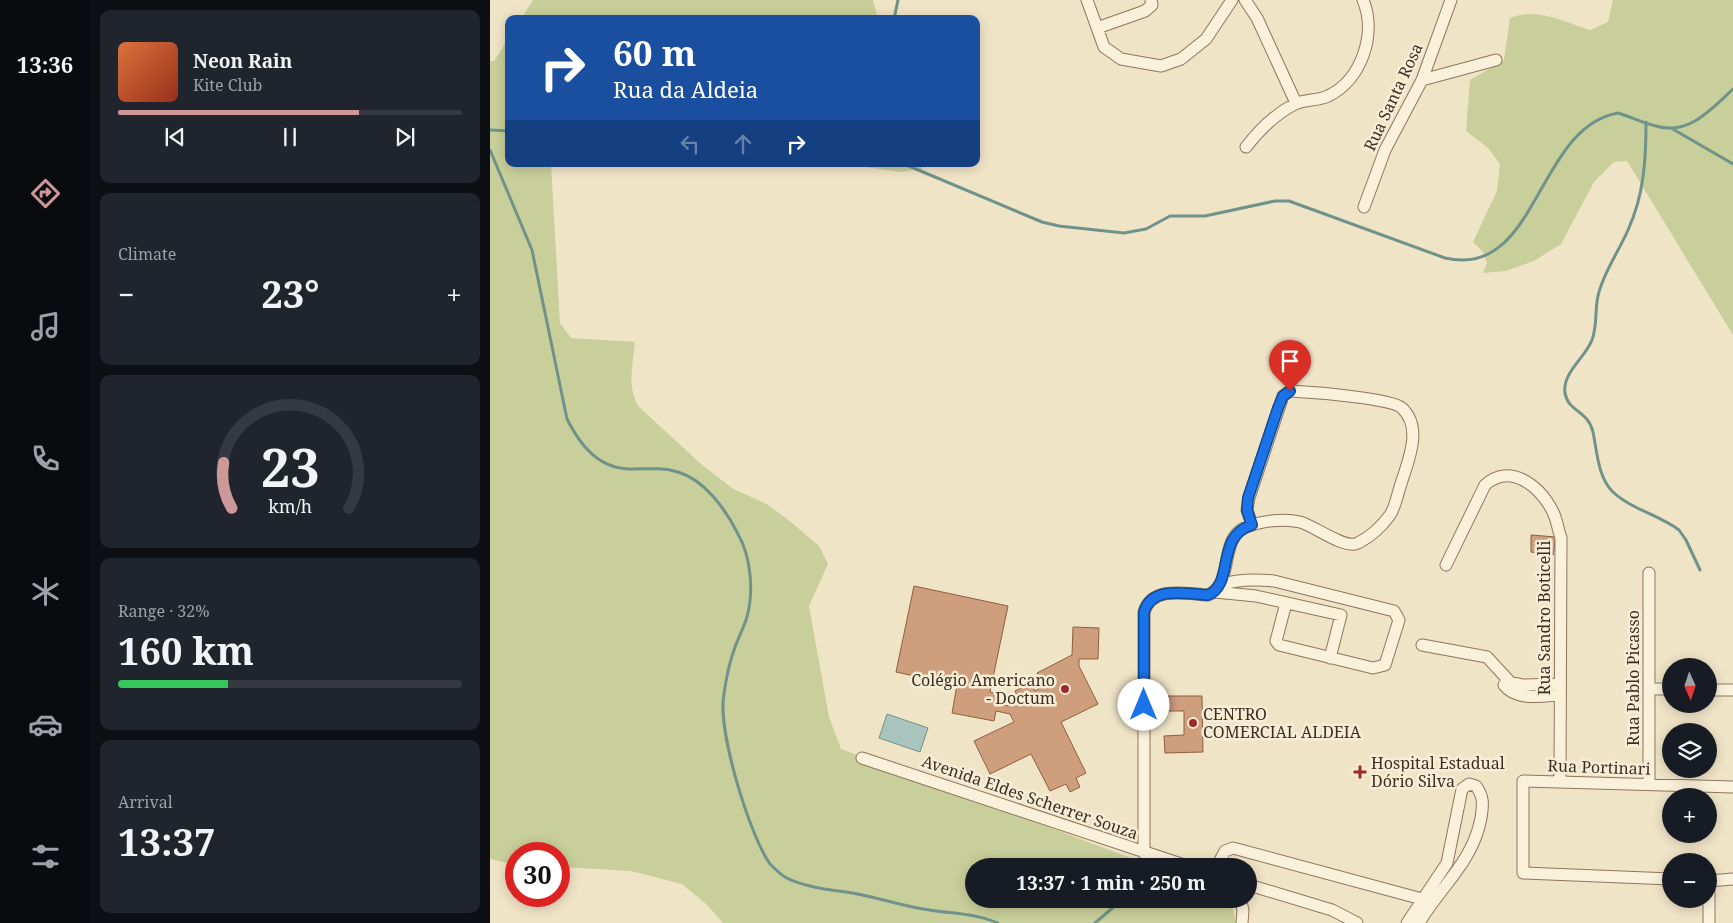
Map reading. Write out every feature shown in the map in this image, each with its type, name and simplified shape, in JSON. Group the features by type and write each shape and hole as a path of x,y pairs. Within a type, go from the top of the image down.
{"street":[{"path":"1087,0 1104,47 1121,59 1161,66 1181,59 1206,39 1232,0"},
{"path":"1097,28 1145,11 1152,4 1151,0"},
{"path":"1245,0 1257,18 1296,104"},
{"path":"1246,147 1268,122 1296,104 1328,96 1349,80 1362,61 1369,31 1368,10 1363,0"},
{"name":"Rua Santa Rosa","path":"1364,207 1385,150 1422,80 1451,0"},
{"path":"1422,80 1496,60"},
{"path":"1217,589 1232,539 1237,532 1252,525 1284,520 1315,527 1345,544 1353,545 1366,538 1391,513 1413,445 1412,428 1402,408 1391,402 1374,398 1354,398 1301,391 1290,391 1283,396 1248,498 1247,510 1252,525"},
{"name":"Rua Sandro Boticelli","path":"1446,565 1485,485 1492,478 1503,474 1518,476 1539,491 1553,512 1561,538 1560,782"},
{"name":"Rua Pablo Picasso","path":"1648,784 1650,689 1649,572"},
{"path":"1144,853 1144,612 1150,599 1164,593 1208,595 1235,580 1254,579 1274,581 1394,611 1399,620 1385,665 1373,668 1279,645 1276,641 1286,603"},
{"path":"1217,589 1341,615 1330,658"},
{"path":"1422,645 1487,657 1510,682 1560,690"},
{"path":"1504,685 1509,692 1517,694 1560,690"},
{"path":"1650,689 1662,689"},
{"path":"1718,690 1733,690"},
{"name":"Avenida Eldes Scherrer Souza","path":"862,758 1161,858"},
{"name":"Rua Portinari","path":"1662,879 1523,873 1523,781 1733,788"},
{"path":"1407,923 1447,863 1462,789 1470,784 1476,786 1482,795 1483,804 1478,836 1458,872 1419,923"},
{"path":"1221,858 1225,851 1233,848 1422,899"},
{"path":"1717,880 1733,879"},
{"path":"1257,887 1332,910 1357,923"},
{"path":"1242,908 1242,923"},
{"path":"1709,908 1709,923"}],"green space":[{"path":"533,0 873,0 877,15 524,15"},
{"path":"1613,0 1733,0 1733,335 1627,161 1614,162 1594,182 1561,244 1534,261 1506,271 1483,273 1487,263 1483,252 1473,242 1497,191 1500,164 1488,148 1466,131 1470,80 1504,60 1510,18 1530,14 1540,15 1590,30 1608,22"},
{"path":"505,44 505,167 551,167 560,323 571,338 635,342 632,383 638,406 701,464 732,488 768,505 819,546 828,564 809,606 829,717 841,749 1131,858 965,858 965,908 1232,908 1236,923 723,923 706,904 682,884 631,871 570,868 570,842 505,842 505,862 490,859 490,61 494,61"},
{"path":"866,167 922,167 921,169 900,172"}],"water":[{"path":"887,714 928,728 920,752 879,738"}],"building":[{"path":"1531,535 1556,537 1553,555 1531,552"},
{"name":"Colégio Americano - Doctum","path":"914,586 1008,606 990,692 998,694 997,703 1008,706 1019,700 1015,691 1031,683 1035,691 1044,686 1037,673 1072,655 1073,627 1099,628 1098,659 1079,659 1079,666 1098,704 1061,722 1086,773 1076,778 1080,787 1070,792 1066,784 1050,791 1031,754 990,774 974,741 1014,722 1010,714 996,711 994,721 952,713 957,685 896,672"},
{"name":"CENTRO COMERCIAL ALDEIA","path":"1164,696 1202,696 1203,752 1165,753 1164,736 1184,735 1184,711 1164,711"}],"waterway":[{"path":"895,15 898,0"},
{"path":"911,167 1042,222 1059,226 1124,233 1146,229 1170,216 1205,216 1275,201 1289,201 1445,258 1476,259 1500,247 1519,225 1569,145 1591,124 1618,113 1656,126 1679,127 1699,119 1733,89"},
{"path":"1646,122 1645,164 1638,204 1628,230 1608,268 1602,284 1592,340 1570,372 1565,386 1565,393 1570,404 1587,419 1590,425 1601,472 1608,486 1628,503 1679,530 1686,540 1700,570"},
{"path":"1671,128 1733,164"},
{"path":"490,130 505,131"},
{"path":"490,150 532,250 567,419 578,438 599,460 618,468 672,470 688,476 697,482 721,506 733,525 746,553 751,585 749,607 746,621 730,664 723,710 725,731 736,781 753,830 770,864 785,877 809,886 923,909 979,917 998,923"},
{"path":"1095,923 1112,908"}],"place":[{"name":"Colégio Americano - Doctum","path":"1065,689"},
{"name":"CENTRO COMERCIAL ALDEIA","path":"1193,723"},
{"name":"Hospital Estadual Dório Silva","path":"1360,772"}],"route":[{"path":"1144,705 1144,612 1146,604 1150,599 1164,593 1208,595 1215,592 1219,585 1232,539 1237,532 1252,525 1247,510 1248,498 1265,452 1278,408 1283,396 1290,391"}]}
